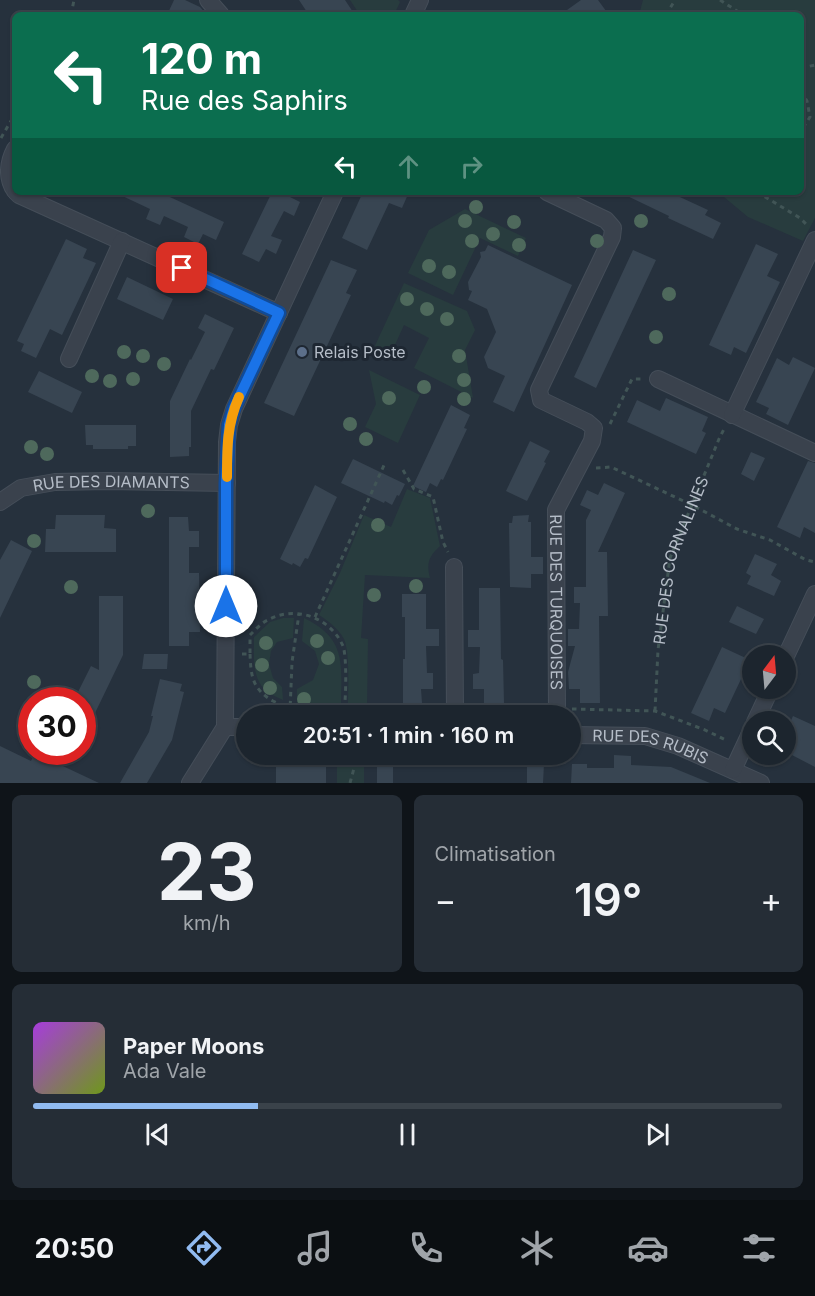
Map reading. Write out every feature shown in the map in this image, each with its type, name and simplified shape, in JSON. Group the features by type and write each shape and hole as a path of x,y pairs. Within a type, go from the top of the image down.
{"street":[{"path":"208,0 218,12"},
{"path":"12,158 9,168 12,187"},
{"path":"19,195 279,313"},
{"path":"190,783 225,727 226,483 229,425 234,408 335,195"},
{"path":"553,195 606,220 613,228 612,237 539,390 541,400 594,428"},
{"path":"69,359 122,241"},
{"path":"732,415 814,241"},
{"path":"658,379 815,453"},
{"name":"RUE DES TURQUOISES","path":"557,705 556,510 591,441 594,428"},
{"name":"RUE DES DIAMANTS","path":"0,502 21,488 55,482 226,483"},
{"path":"454,567 454,705"},
{"path":"791,645 815,594"},
{"path":"225,727 236,727"},
{"name":"RUE DES RUBIS","path":"581,735 645,736 678,746 761,783"},
{"path":"733,770 742,750"}],"path":[{"path":"720,0 739,12"},
{"path":"804,96 810,117 804,126"},
{"path":"0,140 12,119"},
{"path":"762,195 801,218 814,241"},
{"path":"594,428 609,426 632,379 658,379"},
{"name":"RUE DES CORNALINES","path":"655,711 658,650 670,558 719,439 732,415"},
{"path":"584,456 596,468 611,467 737,529 770,540 806,560 815,562"},
{"path":"315,617 385,463"},
{"path":"403,470 414,489 433,497 443,542 454,567"},
{"path":"284,705 272,700 258,689 251,675 250,635 267,620 286,613 315,617 334,631 344,648 345,705"},
{"path":"290,705 292,662 299,614"},
{"path":"226,653 250,654"},
{"path":"581,712 655,711 705,730 742,748"},
{"path":"350,783 355,765"}],"green space":[{"path":"350,0 398,0 400,2 395,12 358,12"},
{"path":"643,0 815,0 815,218 803,241 748,217 722,195 804,195 804,12 640,12"},
{"path":"465,209 526,238 518,256 480,238 453,295 408,273 429,230"},
{"path":"404,283 467,311 475,330 465,350 473,398 414,368 429,338 404,325 389,358 373,350"},
{"path":"369,370 420,395 398,443 365,427 376,404"},
{"path":"407,489 430,498 440,546 429,560 430,578 365,575 361,638 368,639 367,705 348,705 346,645 336,628 319,615 340,573 364,515 391,527"},
{"path":"283,618 294,618 293,638 277,642 271,651 269,664 273,678 282,687 283,700 269,693 259,682 255,668 254,637 270,622"},
{"path":"304,618 318,626 335,645 341,667 341,705 297,705 297,689 313,680 319,664 315,651 302,641"},
{"path":"337,765 364,765 364,783 337,783"}],"building":[{"path":"174,0 185,0 200,7 204,12 168,12"},
{"path":"299,0 345,0 353,12 307,12"},
{"path":"581,0 598,0 607,12 564,12"},
{"path":"120,195 166,195 224,222 216,240 203,234 198,244 184,237 188,227 164,216 160,225 146,219 150,209"},
{"path":"271,195 291,195 290,197 300,202 294,216 284,211 271,236 282,240 276,254 266,249 259,262 242,254"},
{"path":"362,195 408,195 402,208 389,203 367,250 342,238"},
{"path":"625,195 676,195 708,210 705,215 721,223 713,239 668,218 669,216"},
{"path":"66,239 87,249 83,258 96,263 62,335 50,329 36,358 21,351 24,344 17,341"},
{"path":"756,244 778,254 767,276 780,282 746,353 734,347 731,355 709,345"},
{"path":"488,245 572,285 514,412 493,402 505,376 488,368 484,357 496,332 487,309 468,300 472,291 469,290 468,282 481,257 480,252 485,251"},
{"path":"633,250 656,260 596,388 574,377"},
{"path":"331,260 357,270 346,293 351,295 294,416 264,403"},
{"path":"127,277 173,299 163,320 117,299"},
{"path":"205,314 234,328 191,411 189,456 170,457 170,401 205,332 198,328"},
{"path":"793,357 815,368 788,425 766,414 769,408 756,402 777,358 789,365"},
{"path":"39,371 82,392 72,413 28,392"},
{"path":"666,398 708,417 702,431 706,433 696,454 627,422 637,400 660,411"},
{"path":"451,405 470,415 464,428 467,429 443,480 441,479 437,487 430,483 426,492 413,486"},
{"path":"85,425 136,425 136,446 128,446 128,449 93,449 93,445 86,445"},
{"path":"530,441 550,451 527,501 506,491"},
{"path":"751,452 765,458 754,481 741,474"},
{"path":"353,459 405,484 392,505 341,483"},
{"path":"808,461 815,463 815,533 804,527 800,538 777,527"},
{"path":"604,483 625,493 598,552 607,552 608,616 599,616 600,703 580,703 580,689 569,689 568,672 575,646 568,646 568,629 579,629 580,603 574,603 574,587 586,587 586,520 591,510 580,505 587,490 598,495"},
{"path":"315,485 337,497 308,559 305,558 300,567 280,559"},
{"path":"56,515 105,515 104,528 116,529 116,552 45,552 46,529 55,529"},
{"path":"529,515 531,557 543,557 543,574 531,574 531,588 510,587 509,523 512,523 513,516"},
{"path":"169,517 188,517 189,531 199,531 199,547 189,547 189,573 199,573 200,632 189,632 189,646 169,646"},
{"path":"11,540 32,551 0,618 0,560"},
{"path":"755,554 777,564 771,575 781,581 774,596 747,584 751,576 746,573"},
{"path":"479,588 500,588 504,703 484,703 484,689 473,689 473,674 479,673 480,647 468,647 468,630 479,630"},
{"path":"402,594 426,594 426,629 439,629 439,646 426,646 427,673 433,673 433,689 421,689 422,703 403,703 405,617 402,617"},
{"path":"99,596 123,596 123,655 96,711 96,687 80,687 91,666 99,670"},
{"path":"737,606 764,619 756,634 729,622"},
{"path":"722,647 742,656 742,677 725,713 714,708 709,721 691,713"},
{"path":"144,654 168,654 167,669 142,669"},
{"path":"160,679 182,684 180,691 184,692 172,740 147,783 120,783 149,732"},
{"path":"796,717 815,726 815,767 796,757"},
{"path":"0,746 18,755 18,765 61,765 99,783 0,783"},
{"path":"614,755 631,756 631,765 671,767 710,783 571,783 572,765 587,764 587,768 614,768"},
{"path":"276,765 326,765 326,783 276,783"},
{"path":"377,765 393,765 393,783 377,783"},
{"path":"527,765 544,765 543,783 527,783"}],"slow traffic":[{"path":"227,477 229,425 239,397"}],"place":[{"name":"Relais Poste","path":"302,352"}],"route":[{"path":"182,268 279,313 234,408 229,425 226,483 226,606"}]}
